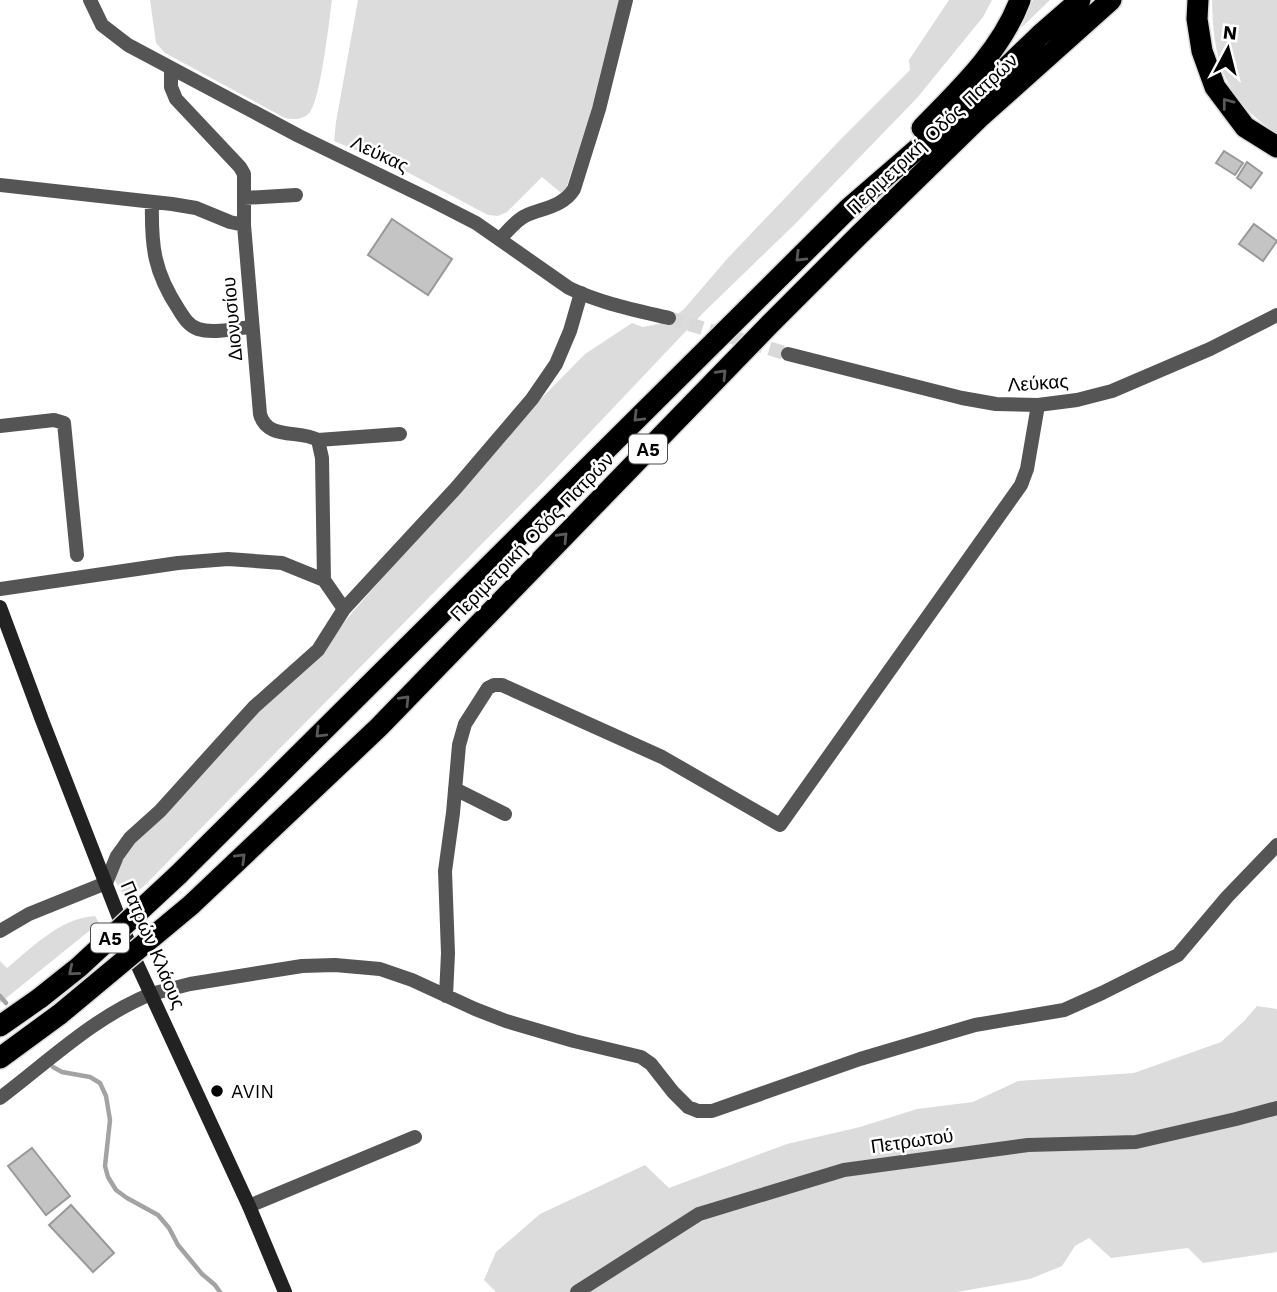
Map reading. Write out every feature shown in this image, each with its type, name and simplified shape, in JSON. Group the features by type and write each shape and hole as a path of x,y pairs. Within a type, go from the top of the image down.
{"highway":[{"path":"848,209 979,67 1007,29 1020,0"},
{"name":"Περιμετρική Οδός Πατρών","path":"0,1026 79,967 178,875 848,209 960,112 1080,0"},
{"name":"Περιμετρική Οδός Πατρών","path":"0,1058 60,1014 191,905 379,727 859,234 979,118 1111,0"},
{"path":"1198,0 1197,19 1202,51 1215,87 1245,127 1277,147"}],"main road":[{"name":"Πατρών Κλάους","path":"0,607 137,964 249,1206 285,1292"}],"street":[{"name":"Λεύκας","path":"90,0 99,20 108,31 171,70 476,223 559,281 581,293 618,306 669,318"},
{"path":"500,239 522,217 563,201 570,195 599,109 626,0"},
{"name":"Διονυσίου","path":"171,70 171,87 176,99 240,167 244,178 244,225 263,424 277,432 306,435 318,440"},
{"path":"0,185 172,204 196,208 244,225"},
{"path":"244,198 296,195"},
{"path":"152,202 153,247 160,276 185,320 201,330 252,327"},
{"path":"0,931 29,914 106,883 117,856 130,838 160,811 254,707 318,650 344,609 456,488 532,399 560,357 581,293"},
{"name":"Λεύκας","path":"789,354 962,398 996,404 1038,405 1077,400 1112,391 1222,344 1277,315"},
{"path":"446,996 448,953 445,871 458,745 465,724 488,688 502,685 662,757 780,825 1021,485 1027,469 1038,405"},
{"path":"0,426 54,420 64,423 77,555"},
{"path":"324,580 322,458 318,440 400,434"},
{"path":"0,589 125,569 218,559 247,560 282,563 324,580 344,609"},
{"path":"455,789 505,814"},
{"path":"0,1098 98,1022 151,994 190,984 317,965 380,969 506,1021 641,1057 651,1064 688,1107 698,1111 712,1111 860,1059 975,1025 1064,1010 1102,993 1178,955 1227,897 1274,852"},
{"name":"Πετρωτού","path":"577,1292 699,1214 844,1170 1028,1145 1136,1142 1277,1108"},
{"path":"249,1206 415,1137"}],"shaded area":[{"path":"150,0 332,0 321,76 310,112 298,119 285,118 165,53 156,43"},
{"path":"358,0 619,0 590,115 566,189 561,193 542,177 507,212 498,216 488,215 407,172 334,141"},
{"path":"949,0 992,0 983,17 917,98 796,223 704,312 542,483 143,887 127,897 113,876 132,844 249,719 309,667 351,614 518,422 585,354 632,323 643,327 668,322 684,309 727,259 910,70 909,60"},
{"path":"1033,0 1050,0 1021,28"},
{"path":"1212,0 1277,0 1277,134 1245,107 1225,77 1215,42"},
{"path":"95,916 99,923 0,1003 0,961 7,968 59,928 82,918"},
{"path":"1257,1006 1277,1009 1277,1252 1203,1263 1188,1248 1111,1258 1089,1238 1075,1246 1062,1266 1030,1279 957,1292 496,1292 484,1280 496,1252 540,1214 645,1165 669,1188 787,1144 860,1127 917,1109 973,1102 1018,1081 1134,1073 1221,1042"}],"building":[{"path":"1224,151 1243,163 1235,175 1216,163"},
{"path":"1247,162 1262,173 1251,188 1237,178"},
{"path":"392,219 452,259 428,295 368,255"},
{"path":"1254,224 1277,241 1263,261 1239,244"},
{"path":"32,1148 70,1196 46,1215 8,1166"},
{"path":"71,1205 114,1253 93,1272 49,1225"}],"waterway":[{"path":"0,996 6,1003"},
{"path":"53,1067 62,1072 90,1077 100,1083 106,1096 110,1120 105,1166 108,1177 116,1190 158,1215 178,1245 220,1292"}],"tunnel":[{"path":"669,318 788,354"}],"place":[{"name":"AVIN","path":"217,1091"}]}
